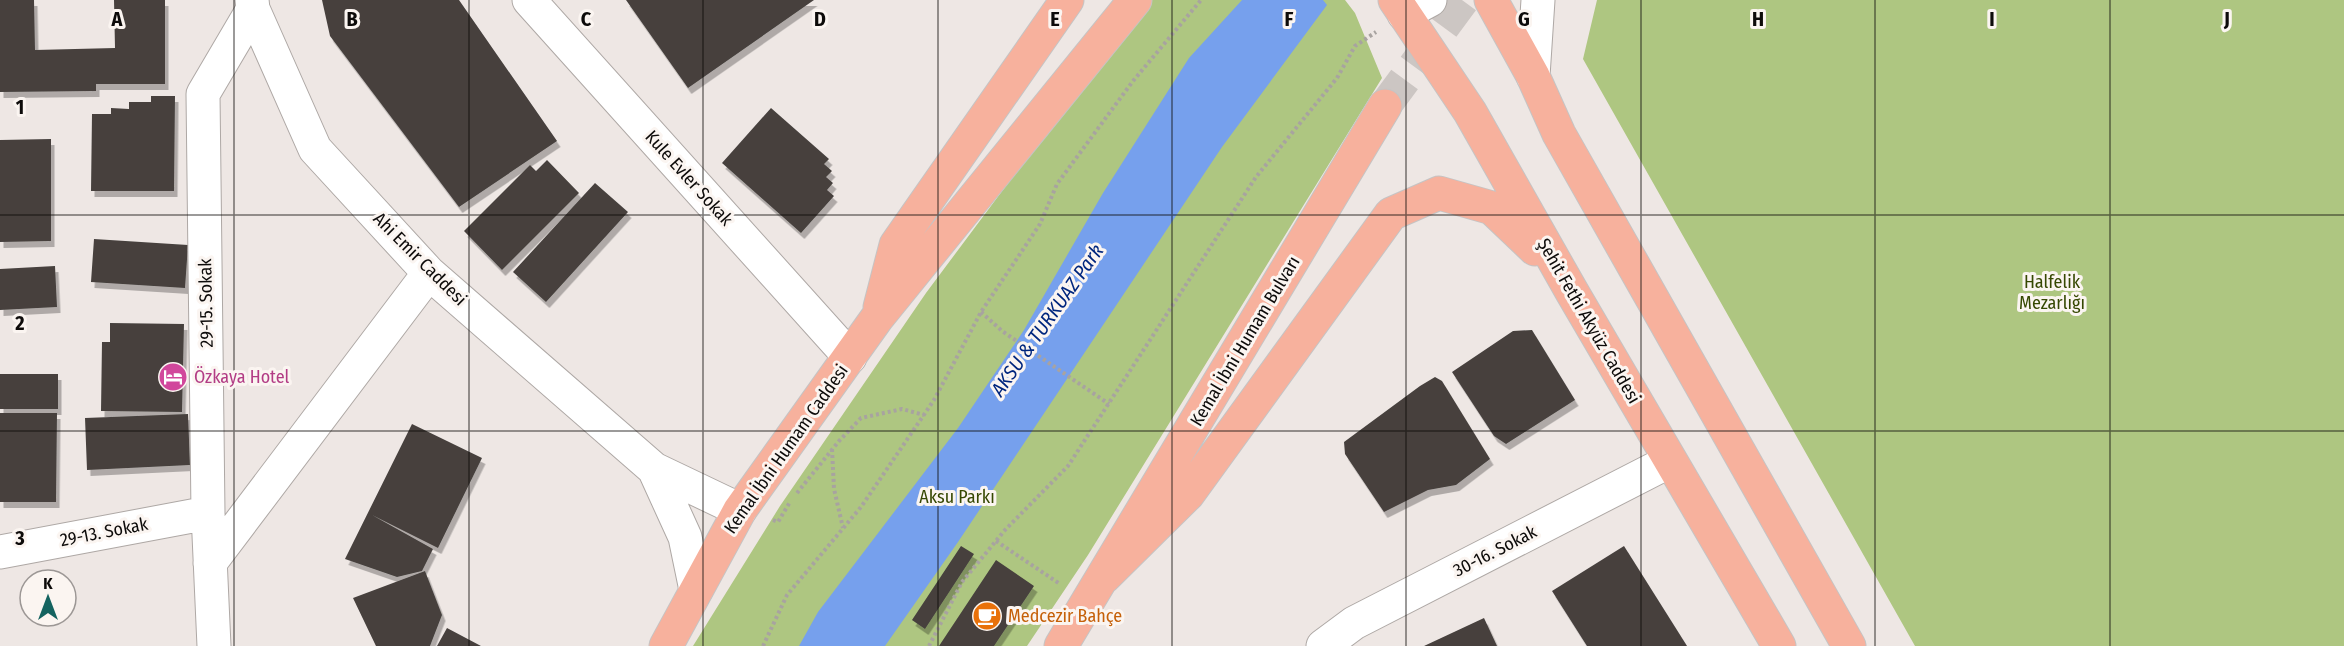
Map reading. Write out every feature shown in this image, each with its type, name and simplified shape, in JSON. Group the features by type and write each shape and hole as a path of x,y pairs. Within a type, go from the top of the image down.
{"main road":[{"path":"878,318 896,245 1066,0"},
{"name":"Kemal İbni Humam Caddesi","path":"666,646 740,510 878,318 1135,0"},
{"path":"1491,0 1533,76 1564,145 1849,646"},
{"name":"Şehit Fethi Akyüz Caddesi","path":"1410,5 1562,275 1779,646"},
{"name":"Kemal İbni Humam Bulvarı","path":"1096,589 1385,106"},
{"path":"1061,646 1096,589 1188,494 1391,214 1439,192 1492,208 1562,275"}],"street":[{"name":"Kule Evler Sokak","path":"529,0 850,357"},
{"path":"1533,76 1538,0"},
{"name":"Ahi Emir Caddesi","path":"253,4 315,149 429,273 654,469 740,510"},
{"name":"29-15. Sokak","path":"214,646 208,513 203,94 253,4"},
{"path":"210,563 429,273"},
{"name":"30-16. Sokak","path":"1323,646 1359,634 1670,461"},
{"name":"Ahi Emir Caddesi","path":"654,469 685,537 696,590"},
{"name":"29-13. Sokak","path":"0,552 208,513"}],"path":[{"path":"763,646 787,595 861,507 924,415 981,312 1040,224 1057,184 1133,81 1201,0"},
{"path":"929,646 962,582 996,541 1068,466 1256,177 1337,78 1355,46 1410,5"},
{"path":"981,312 1002,331 1109,404"},
{"path":"740,510 778,522 793,498 832,449 861,418 902,409 924,415"},
{"path":"832,449 834,489 843,528"},
{"path":"996,541 1096,589"}],"green space":[{"name":"Aksu Parkı","path":"1149,0 1345,0 1355,13 1382,78 1088,555 1027,646 693,646 780,506 926,293 1073,96"},
{"name":"Halfelik Mezarlığı","path":"1597,0 2344,0 2344,646 1915,646 1583,59"}],"water":[{"name":"AKSU & TURKUAZ Park","path":"1242,0 1323,0 1327,5 1222,147 958,542 885,646 799,646 818,612 958,428 1024,330 1103,193 1189,58"}],"building":[{"path":"0,0 34,0 35,50 115,48 114,0 165,0 165,84 96,84 96,91 0,92"},
{"path":"322,0 459,0 557,141 459,207 330,36"},
{"path":"626,0 814,0 688,88"},
{"path":"151,96 175,96 174,191 91,191 92,114 111,114 111,108 129,109 129,102 151,102"},
{"path":"771,108 829,159 824,164 832,171 826,177 833,183 827,190 834,196 801,233 722,163"},
{"path":"51,139 51,241 0,242 0,140"},
{"path":"547,160 579,193 502,270 464,231 530,165 536,171"},
{"path":"595,183 628,212 546,302 513,272"},
{"path":"94,239 188,245 185,288 91,282"},
{"path":"55,266 57,307 0,310 0,269"},
{"path":"110,323 184,324 182,412 101,411 102,342 110,342"},
{"path":"1532,330 1575,400 1506,444 1494,436 1452,372 1513,331"},
{"path":"0,374 58,374 58,409 0,409"},
{"path":"1435,377 1442,381 1490,459 1456,485 1428,490 1384,512 1345,454 1344,442"},
{"path":"0,413 57,413 56,502 0,502"},
{"path":"188,414 190,465 87,470 85,418"},
{"path":"412,424 482,458 438,548 372,515 433,549 422,571 397,577 345,559"},
{"path":"961,546 974,554 925,629 912,620"},
{"path":"1624,546 1687,646 1587,646 1552,591"},
{"name":"Medcezir Bahçe","path":"996,560 1034,586 994,646 939,646"},
{"path":"425,571 442,615 430,646 376,646 353,598"},
{"path":"1484,618 1497,646 1424,646"},
{"path":"447,628 481,646 437,646"}],"tunnel":[{"path":"1385,106 1463,0"}],"place":[{"name":"Özkaya Hotel","path":"173,377"},
{"name":"Medcezir Bahçe","path":"987,616"}]}
